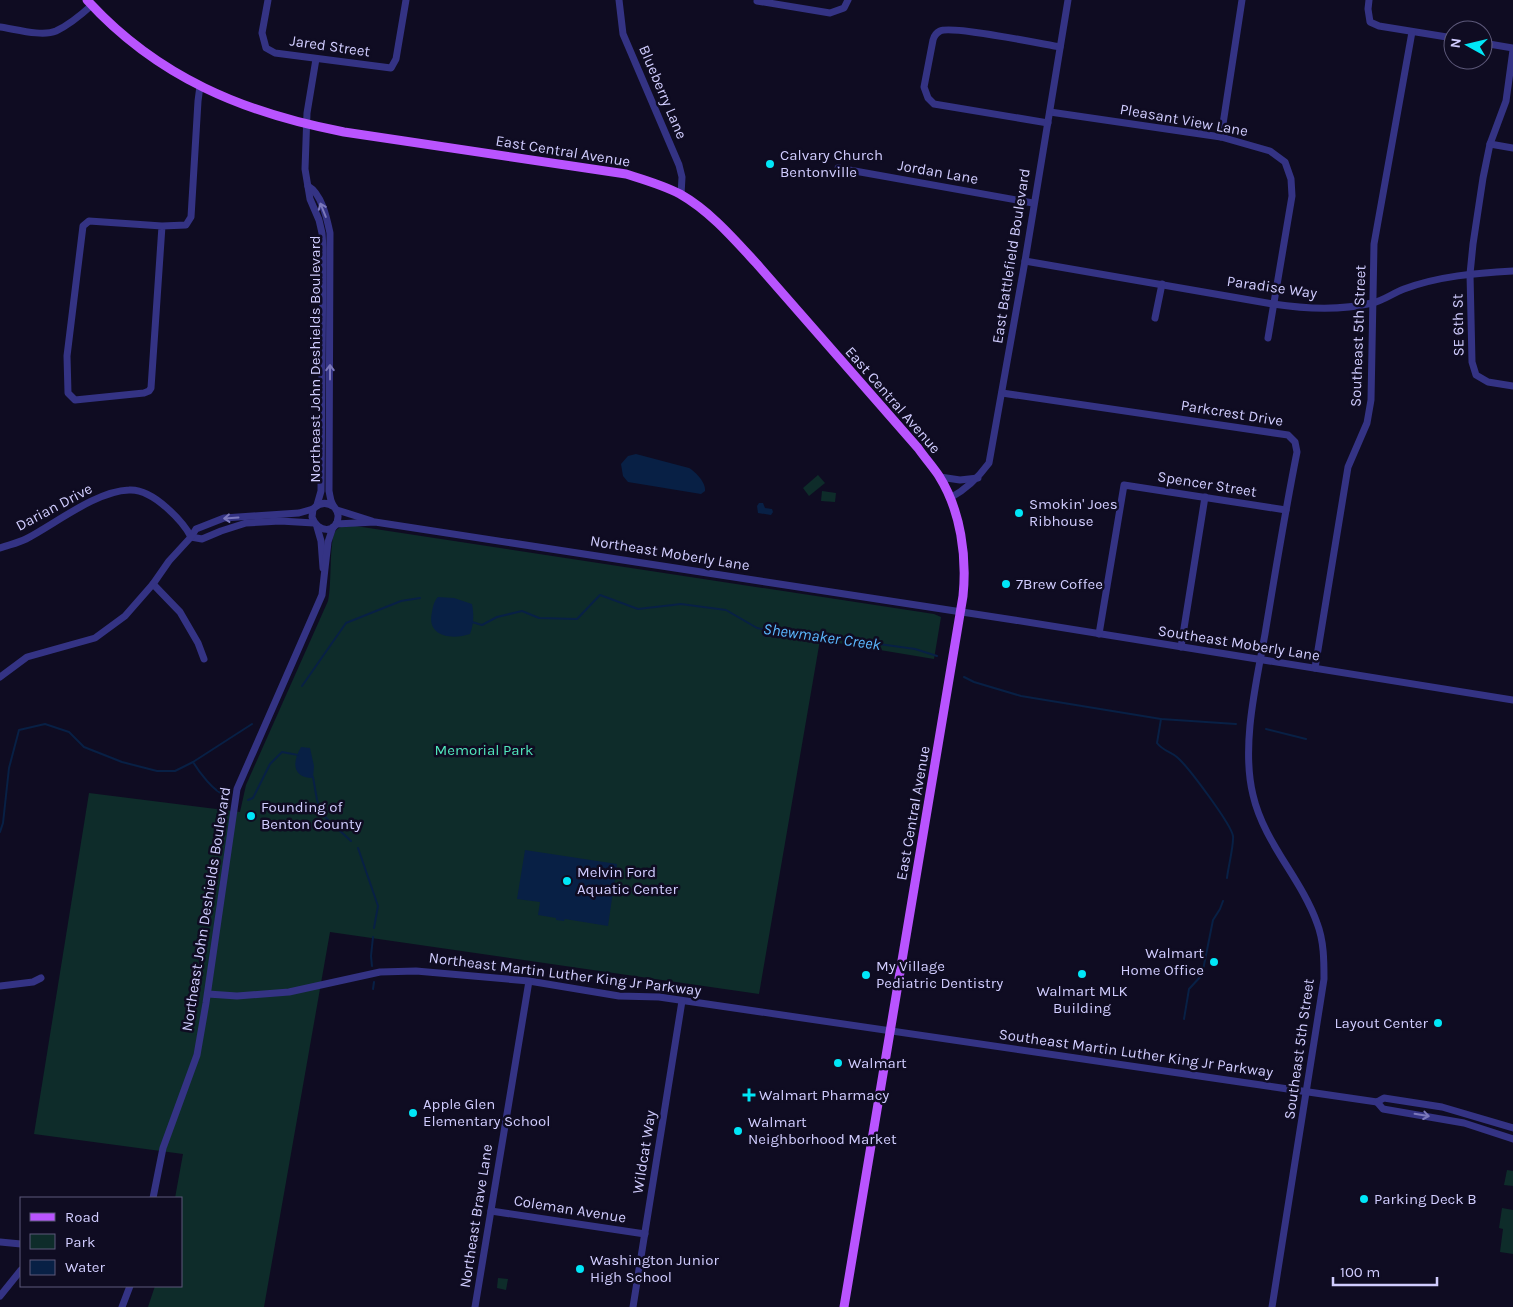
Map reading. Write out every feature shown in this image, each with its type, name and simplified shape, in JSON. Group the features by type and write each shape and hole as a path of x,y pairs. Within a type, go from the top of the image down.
{"main road":[{"name":"East Central Avenue","path":"89,3 134,44 176,73 228,99 266,114 306,124 626,174 660,185 681,195 699,207 730,234 918,448 940,477 950,498 960,530 964,557 962,612 844,1307"}],"street":[{"name":"Jared Street","path":"268,0 262,33 266,48 275,53 391,68 396,58 406,0"},
{"name":"Blueberry Lane","path":"619,0 623,34 679,165 682,178 681,195"},
{"path":"756,1 830,13 844,8 848,0"},
{"name":"East Battlefield Boulevard","path":"950,498 963,491 978,478 989,463 1025,261 1033,203 1068,0"},
{"path":"1221,137 1242,0"},
{"path":"1369,0 1370,22 1379,26 1443,37"},
{"path":"0,27 34,32 54,32 68,24 89,3"},
{"path":"1048,123 934,104 928,98 924,87 933,40 941,30 960,30 1060,47"},
{"name":"Southeast 5th Street","path":"1315,668 1348,467 1368,424 1374,303 1374,244 1412,32"},
{"path":"1493,45 1513,49"},
{"name":"SE 6th St","path":"1513,49 1506,101 1490,144 1483,178 1470,274 1472,362 1476,375 1488,382 1513,386"},
{"name":"Northeast John Deshields Boulevard","path":"315,507 321,491 323,248 322,233 310,199 305,169 306,124 316,59"},
{"path":"162,226 151,388 144,393 75,400 68,393 67,356 83,226 89,221 162,226 186,225 191,217 200,86"},
{"name":"Pleasant View Lane","path":"1050,112 1221,137 1270,151 1285,162 1291,179 1292,196 1268,338"},
{"path":"1490,144 1513,148"},
{"name":"Jordan Lane","path":"838,168 1033,203"},
{"name":"Northeast John Deshields Boulevard","path":"308,186 315,190 328,222 330,233 329,491 331,501 336,508"},
{"name":"Paradise Way","path":"1025,261 1302,308 1329,308 1374,303 1403,289 1442,278 1513,271"},
{"path":"1155,318 1162,284"},
{"name":"Parkcrest Drive","path":"1002,393 1288,435 1295,442 1297,452 1260,660"},
{"path":"940,477 960,480 978,478"},
{"name":"Spencer Street","path":"1100,634 1124,485 1286,510"},
{"name":"Darian Drive","path":"0,548 23,540 88,503 110,494 130,490 142,492 158,500 180,519 191,537"},
{"path":"1180,647 1205,497"},
{"path":"0,677 27,657 95,638 126,616 196,529 224,518 299,513 321,504 329,504 336,508 338,517 335,525 326,530 299,521 280,521 246,523 202,539 191,537"},
{"path":"315,507 312,517 315,525"},
{"name":"Northeast Moberly Lane","path":"336,508 375,522 962,612"},
{"name":"Northeast Moberly Lane","path":"335,525 375,522"},
{"name":"Northeast John Deshields Boulevard","path":"315,525 321,542 324,574"},
{"name":"Northeast John Deshields Boulevard","path":"153,1197 163,1148 198,1055 237,789 322,595 330,534 335,525"},
{"path":"153,584 180,612 198,643 204,659"},
{"name":"Southeast Moberly Lane","path":"962,612 1513,700"},
{"name":"Southeast 5th Street","path":"1260,660 1248,753 1251,788 1259,815 1268,835 1312,911 1318,925 1323,951 1323,992 1272,1307"},
{"name":"Northeast Martin Luther King Jr Parkway","path":"208,994 236,996 289,992 380,972 416,971 529,981 619,996 660,997 890,1031"},
{"path":"0,986 33,982 41,978"},
{"name":"Northeast Brave Lane","path":"475,1307 529,981"},
{"name":"Wildcat Way","path":"633,1307 682,1001"},
{"name":"Southeast Martin Luther King Jr Parkway","path":"890,1031 1377,1102 1384,1098 1442,1107 1513,1128"},
{"name":"Southeast Martin Luther King Jr Parkway","path":"1377,1102 1383,1109 1464,1123 1513,1139"},
{"name":"Coleman Avenue","path":"491,1211 645,1234"},
{"path":"0,1242 20,1244"},
{"path":"0,1296 20,1271"},
{"path":"122,1307 130,1287"}],"green space":[{"path":"818,475 825,483 809,496 803,488"},
{"path":"822,491 836,493 835,502 821,501"},
{"name":"Memorial Park","path":"349,525 934,614 941,617 934,659 820,640 759,994 330,932 264,1307 148,1307 155,1287 182,1287 182,1197 175,1197 183,1154 34,1134 89,793 240,812 246,785 328,601 333,537 336,530"},
{"path":"1507,1170 1513,1171 1513,1186 1504,1185"},
{"path":"1502,1208 1513,1210 1513,1254 1500,1252 1503,1229 1499,1228"},
{"path":"498,1278 508,1279 506,1290 497,1288"}],"water":[{"path":"636,454 689,468 700,478 705,491 701,494 628,482 623,476 621,464 628,456"},
{"path":"759,503 763,503 765,508 772,509 771,515 758,513 757,506"},
{"path":"438,597 454,598 472,604 473,619 470,634 456,637 442,635 437,632 431,620 433,606"},
{"path":"301,747 310,748 314,766 313,778 301,775 296,768 296,758"},
{"name":"Melvin Ford Aquatic Center","path":"525,850 617,864 608,926 565,919 564,921 556,920 556,918 538,915 540,902 517,899"}],"waterway":[{"name":"Shewmaker Creek","path":"472,622 482,625 497,617 522,611 539,618 577,619 600,595 638,609 681,604 726,610 757,628 785,634 843,639 915,649 937,656"},
{"name":"Shewmaker Creek","path":"302,686 346,623 401,601 420,598"},
{"name":"Shewmaker Creek","path":"964,677 974,682 1021,696 1161,719 1236,724"},
{"path":"1161,719 1157,743 1183,764 1209,796 1231,830 1233,840 1227,878"},
{"name":"Shewmaker Creek","path":"0,832 3,823 9,768 19,730 45,724 69,732 84,747 122,762 157,771 175,771 193,762 252,724"},
{"name":"Shewmaker Creek","path":"1266,729 1306,739"},
{"path":"248,800 253,798 270,764 282,752 298,755"},
{"path":"193,762 212,786 225,795"},
{"path":"313,777 317,800 323,815 351,841"},
{"path":"358,848 378,906 374,928"},
{"path":"1184,1019 1189,989 1202,975 1213,920 1223,901"},
{"path":"372,966 373,937"},
{"path":"373,989 374,982"}],"place":[{"name":"Calvary Church Bentonville","path":"770,164"},
{"name":"Smokin' Joes Ribhouse","path":"1019,513"},
{"name":"7Brew Coffee","path":"1006,584"},
{"name":"Founding of Benton County","path":"251,816"},
{"name":"Melvin Ford Aquatic Center","path":"567,881"},
{"name":"Walmart Home Office","path":"1214,962"},
{"name":"Walmart MLK Building","path":"1082,974"},
{"name":"My Village Pediatric Dentistry","path":"866,975"},
{"name":"Layout Center","path":"1438,1023"},
{"name":"Walmart","path":"838,1063"},
{"name":"Walmart Pharmacy","path":"749,1095"},
{"name":"Apple Glen Elementary School","path":"413,1113"},
{"name":"Walmart Neighborhood Market","path":"738,1131"},
{"name":"Parking Deck B","path":"1364,1199"},
{"name":"Washington Junior High School","path":"580,1269"}]}
